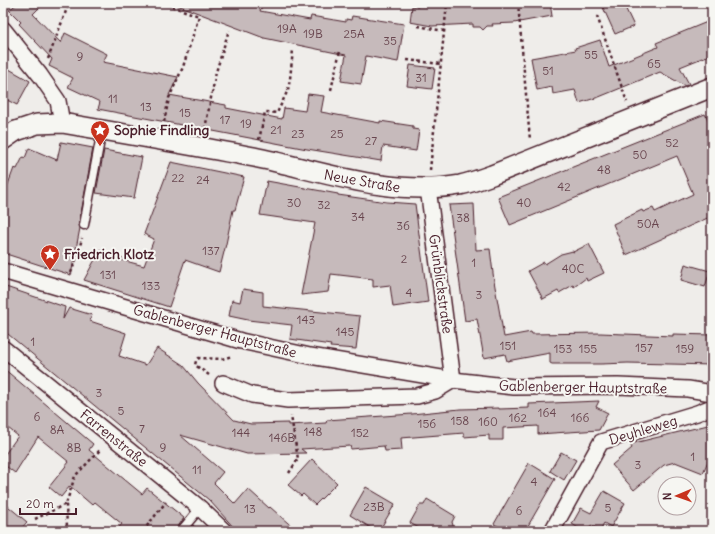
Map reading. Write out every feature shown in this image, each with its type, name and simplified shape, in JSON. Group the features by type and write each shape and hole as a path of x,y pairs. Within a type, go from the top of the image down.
{"street":[{"path":"3,28 40,75 58,102 62,123"},
{"name":"Neue Straße","path":"3,140 16,131 37,124 62,123 201,147 352,180 404,188 428,188 461,185 492,175 633,120 712,87"},
{"name":"Grünblickstraße","path":"428,188 453,380"},
{"name":"Gablenberger Hauptstraße","path":"3,271 241,341 310,356 453,380 514,387 618,386 688,389 712,393"},
{"name":"Farrenstraße","path":"3,348 200,508 224,531"},
{"path":"223,383 252,395 288,400 418,396 435,391 453,380"},
{"name":"Deyhleweg","path":"552,531 601,442 697,413 712,407"}],"lane":[{"path":"84,225 102,130"},
{"path":"181,531 200,508"}],"path":[{"path":"48,58 69,3"},
{"path":"428,188 447,3"},
{"path":"518,3 532,160"},
{"path":"161,140 169,98 183,67 199,16 171,6"},
{"path":"598,16 633,120"},
{"path":"418,26 444,31"},
{"path":"201,147 216,72 229,30"},
{"path":"256,158 265,112 277,113 288,90 293,50"},
{"path":"331,90 340,51"},
{"path":"407,60 441,64"},
{"path":"67,289 78,254 84,225"},
{"path":"195,365 199,358 222,360 236,354 241,341"},
{"path":"288,400 298,459 289,473"},
{"path":"65,531 67,528 66,504 75,476 112,437"},
{"path":"143,531 176,489"},
{"path":"36,519 66,504"}],"building":[{"path":"18,3 44,3 33,14 61,43 65,33 107,54 103,62 178,77 169,95 226,105 226,108 282,119 284,108 305,111 308,94 324,96 321,112 380,123 380,121 413,126 413,129 419,130 416,151 383,146 381,161 307,149 98,109 100,102 68,87 73,78 49,66 52,59 19,24 21,22 9,10"},
{"path":"177,3 254,3 262,6 260,11 310,20 311,16 346,22 346,19 351,20 352,16 404,24 398,62 366,56 361,84 341,81 346,55 264,38 177,5"},
{"path":"419,3 550,3 552,16 514,23 492,24 493,26 487,26 483,30 480,27 473,27 473,24 432,26 410,22 412,6 418,7"},
{"path":"601,3 623,3 634,26 615,34"},
{"path":"712,20 712,54 680,67 689,84 685,86 660,72 599,97 579,103 575,90 553,94 552,87 537,90 531,58 576,50 575,48 600,40 609,67 658,47 656,43"},
{"path":"410,65 435,68 432,89 407,86"},
{"path":"9,69 30,81 17,105 3,98 3,80"},
{"path":"705,114 712,127 712,216 626,255 613,224 642,210 643,212 653,208 655,212 693,194 677,156 510,225 498,197"},
{"path":"61,142 93,148 71,275 3,253 3,198 14,168 17,169 23,157 25,158 29,148 57,160"},
{"path":"104,150 142,157 134,198 96,193"},
{"path":"171,162 244,177 235,210 233,210 219,272 185,260 169,307 84,280 100,250 123,258 122,260 144,266 154,239 144,234"},
{"path":"267,181 338,195 387,202 415,204 428,302 393,307 390,285 373,287 373,279 331,274 328,292 301,295 315,223 260,215"},
{"path":"474,204 476,250 490,249 504,337 531,332 532,334 600,333 673,336 673,334 712,335 712,365 628,363 552,364 550,363 550,353 507,361 505,354 484,358 477,319 465,321 449,205"},
{"path":"589,244 604,273 587,281 586,278 574,287 573,285 559,293 558,291 543,299 528,271 544,262 545,264 561,254 573,252"},
{"path":"685,264 710,271 705,287 681,280"},
{"path":"3,286 65,307 63,319 69,308 92,315 90,321 126,333 119,356 146,365 157,348 183,365 198,383 234,420 251,424 288,423 288,425 326,423 327,420 460,409 529,408 529,404 599,401 596,407 608,413 599,430 538,434 538,426 503,428 503,440 489,440 489,435 464,437 464,433 401,438 402,450 385,451 384,446 351,449 350,446 301,449 306,453 247,454 180,435 223,472 214,483 235,504 248,489 297,531 237,531 209,500 3,330"},
{"path":"243,289 263,292 263,306 360,316 356,349 330,347 331,345 290,339 292,325 248,320 229,316 232,300 240,302"},
{"path":"3,368 93,444 89,450 142,494 147,488 184,518 176,531 116,531 122,524 95,502 92,505 70,486 61,497 49,487 69,462 38,437 15,473 3,464 3,457 18,436 3,424"},
{"path":"712,424 712,451 703,473 675,462 664,465 634,490 612,465 632,448 630,444"},
{"path":"561,452 576,460 564,480 550,471"},
{"path":"312,459 337,483 315,505 303,494 301,496 288,485"},
{"path":"529,463 555,479 525,531 507,531 494,524"},
{"path":"366,487 395,504 379,531 376,531 350,515"},
{"path":"604,491 625,503 611,527 604,523 600,530 591,525 588,531 583,531 572,524 581,508 591,513"},
{"path":"427,499 455,516 452,522 454,529 446,531 424,531 410,523 420,505 424,505"},
{"path":"3,502 27,522 19,531 3,531"},
{"path":"193,525 199,531 188,531"}],"place":[{"name":"Sophie Findling","path":"100,147"},
{"name":"Friedrich Klotz","path":"50,271"}]}
